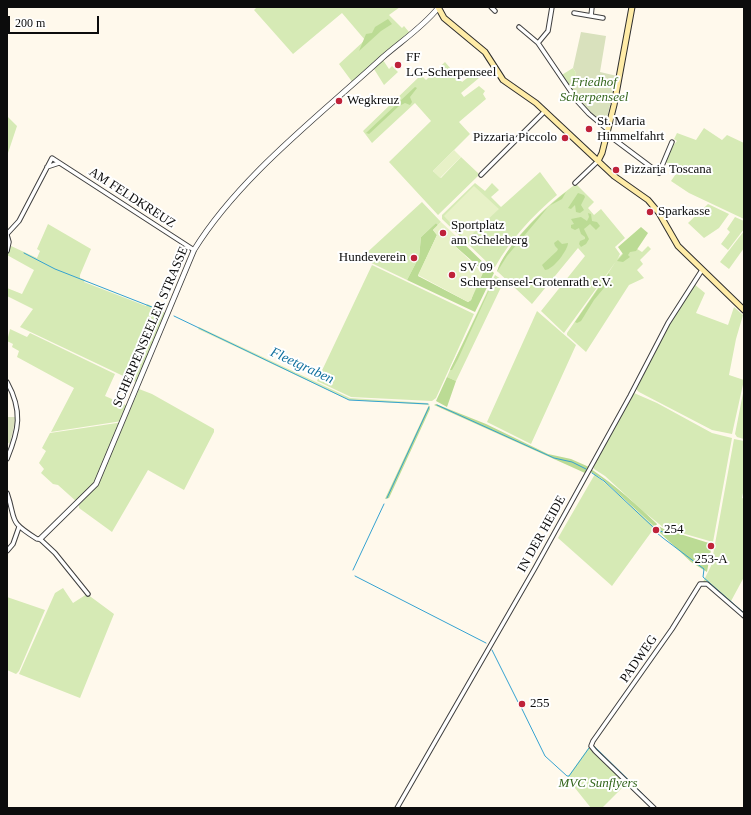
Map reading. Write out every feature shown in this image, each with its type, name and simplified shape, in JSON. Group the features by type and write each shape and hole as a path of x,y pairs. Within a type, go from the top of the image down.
{"main road":[{"path":"438,7 445,18 485,52 502,80 536,103 618,180 652,205 674,240 702,270 744,310"},
{"path":"598,161 608,132 632,7"}],"street":[{"name":"SCHERPENSEELER STRASSE","path":"40,539 96,484 194,250 217,218 236,195 334,101 438,7"},
{"path":"491,7 495,11"},
{"path":"538,43 549,28 552,7"},
{"path":"591,16 592,7"},
{"path":"574,13 603,18"},
{"path":"519,27 538,43 578,102 608,132 659,173 672,142"},
{"path":"481,175 545,111"},
{"name":"AM FELDKREUZ","path":"7,235 19,221 52,158 194,250"},
{"path":"575,183 598,161"},
{"path":"46,167 59,163"},
{"path":"7,235 9,242 7,251"},
{"name":"IN DER HEIDE","path":"397,808 535,568 630,396 668,323 702,270"},
{"path":"7,382 15,399 18,426 7,459"},
{"path":"7,493 13,518 19,527 37,539 40,539 55,553 88,594"},
{"path":"7,499 9,504"},
{"path":"7,551 13,544 19,527"},
{"name":"PADWEG","path":"654,808 595,752 592,746 593,741 672,629 701,583 710,586 744,616"}],"green space":[{"path":"257,7 400,7 389,15 402,28 404,26 409,32 353,83 339,64 365,40 342,13 293,54 254,10"},
{"path":"388,19 392,24 381,31 359,51 366,34 372,33 375,27"},
{"name":"Friedhof Scherpenseel","path":"581,32 606,36 600,72 617,76 605,126 590,113 572,92 576,73 573,68"},
{"path":"383,60 389,69 392,66 398,72 384,85 374,69"},
{"path":"445,62 462,82 475,72 479,78 461,93 464,97 479,86 485,91 483,94 486,99 459,122 470,134 433,171 441,178 461,157 478,173 478,176 438,215 389,162 431,121 415,103 372,143 363,131 421,75 426,80"},
{"path":"573,68 576,73 572,92 560,76"},
{"path":"415,87 417,88 410,97 412,102 410,105 405,103 399,106 369,134 366,133"},
{"path":"7,116 17,126 7,156"},
{"path":"704,128 722,140 727,135 744,143 744,219 689,193 671,181 680,168 665,162 671,148 677,141 674,139 677,133 696,140"},
{"path":"454,150 461,157 440,178 433,171"},
{"path":"540,172 557,195 523,228 495,267 492,267 442,219 442,215 475,183 485,191 492,183 499,190 491,197 501,207"},
{"path":"576,184 594,202 588,208 594,215 601,209 625,238 615,247 620,254 617,260 564,333 541,311 585,256 578,248 532,304 497,271 511,246 531,223 553,202"},
{"path":"474,186 499,209 466,240 444,216"},
{"path":"566,192 562,199 550,206 558,199"},
{"path":"578,193 584,195 585,197 581,205 584,210 580,213 576,212 575,205 571,209 568,208"},
{"path":"422,202 441,222 438,225 436,223 421,237 419,257 407,280 361,258"},
{"path":"708,204 729,214 719,228 704,238 688,223"},
{"path":"548,207 507,256 497,272 501,262 516,240"},
{"path":"588,213 591,214 592,221 597,222 600,226 596,230 590,224 584,229 589,239 586,244 581,247 579,244 580,241 585,239 585,237 581,234 579,228 575,230 571,228 571,225 574,224 571,219 581,217 587,221 589,217"},
{"path":"735,217 744,221 744,229 728,250 721,244 730,232 727,229"},
{"name":"SV 09 Scherpenseel-Grotenrath e.V.","path":"441,222 458,238 455,241 455,246 483,273 471,300 468,302 418,275 437,235 433,230"},
{"path":"436,223 438,225 433,230 437,235 418,276 468,302 471,300 481,269 455,246 455,241 458,238 494,273 475,312 407,280 419,257 421,237"},
{"path":"48,224 91,249 80,275 80,278 85,280 84,282 146,306 147,304 165,313 138,383 20,327 33,309 7,296 7,288 22,294 34,270 7,255 11,246 37,258 40,251 37,249"},
{"path":"641,227 648,233 636,251 630,252 628,255 630,257 623,262 617,261 623,254 618,247"},
{"path":"744,231 744,248 729,269 720,262"},
{"path":"558,240 562,244 568,243 567,246 563,255 556,263 552,267 545,270 542,265 557,251 558,249 554,243"},
{"path":"631,245 642,252 648,246 651,249 640,260 643,264 637,270 644,278 629,285 586,352 567,335 567,333 619,257"},
{"path":"372,265 474,314 436,398 432,401 351,397 317,381"},
{"path":"609,273 610,277 608,283 594,300 581,321 577,323 575,322"},
{"path":"495,275 504,281 456,381 447,377"},
{"path":"496,275 458,359 452,370 450,370"},
{"path":"694,284 705,293 696,313 728,325 734,307 743,315 736,339 729,375 744,380 732,434 712,430 639,392 636,389 667,329"},
{"path":"537,311 576,345 531,444 487,422"},
{"path":"199,327 350,398 427,403 430,405 349,400 198,329"},
{"path":"10,329 27,337 30,333 115,374 105,396 128,406 122,421 51,432 74,388 17,357 19,351 12,347 13,344 7,341"},
{"path":"447,377 456,381 447,407 436,401"},
{"path":"744,388 744,439 737,437 735,434"},
{"path":"139,389 152,394 214,429 214,432 184,490 148,470 112,532 79,508 79,505 98,485"},
{"path":"634,393 657,403 712,433 732,438 713,542 664,528 605,476 594,469 593,466"},
{"path":"436,404 486,424 548,454 571,459 589,467 585,473 434,405"},
{"path":"429,405 430,409 389,498 385,499"},
{"path":"7,417 16,417 10,444 7,442"},
{"path":"120,423 96,481 77,502 58,485 53,484 41,473 44,469 39,463 46,451 42,448 50,433"},
{"path":"734,439 744,441 744,488 742,498 744,499 744,577 730,603 707,583 703,582 711,566"},
{"path":"591,469 617,488 657,524 655,527 601,478 589,471"},
{"path":"595,474 655,527 612,586 558,538"},
{"path":"658,526 712,544 707,572 691,562 656,529"},
{"path":"63,588 73,603 87,594 114,614 80,698 19,674 55,593"},
{"path":"7,597 45,610 19,671 16,674 7,670"},
{"name":"MVC Sunflyers","path":"589,747 626,784 602,808 591,808 567,778"}],"waterway":[{"name":"Fleetgraben","path":"24,253 55,269 162,311"},
{"name":"Fleetgraben","path":"174,316 349,400 428,404"},
{"name":"Fleetgraben","path":"437,405 554,458 572,462 586,469"},
{"path":"387,498 429,407"},
{"name":"Fleetgraben","path":"592,473 604,481 653,527"},
{"path":"353,570 384,504"},
{"path":"657,530 657,533 663,538 704,569 703,577 744,613"},
{"name":"Fleetgraben","path":"658,530 665,533"},
{"path":"355,576 486,643"},
{"path":"492,650 518,702"},
{"path":"521,707 545,756 567,776 569,776 589,748"},
{"path":"593,745 657,808"}],"place":[{"name":"FF LG-Scherpenseel","path":"398,65"},
{"name":"Wegkreuz","path":"339,101"},
{"name":"St. Maria Himmelfahrt","path":"589,129"},
{"name":"Pizzaria Piccolo","path":"565,138"},
{"name":"Pizzaria Toscana","path":"616,170"},
{"name":"Sparkasse","path":"650,212"},
{"name":"Sportplatz am Scheleberg","path":"443,233"},
{"name":"Hundeverein","path":"414,258"},
{"name":"SV 09 Scherpenseel-Grotenrath e.V.","path":"452,275"},
{"name":"254","path":"656,530"},
{"name":"253-A","path":"711,546"},
{"name":"255","path":"522,704"}]}
